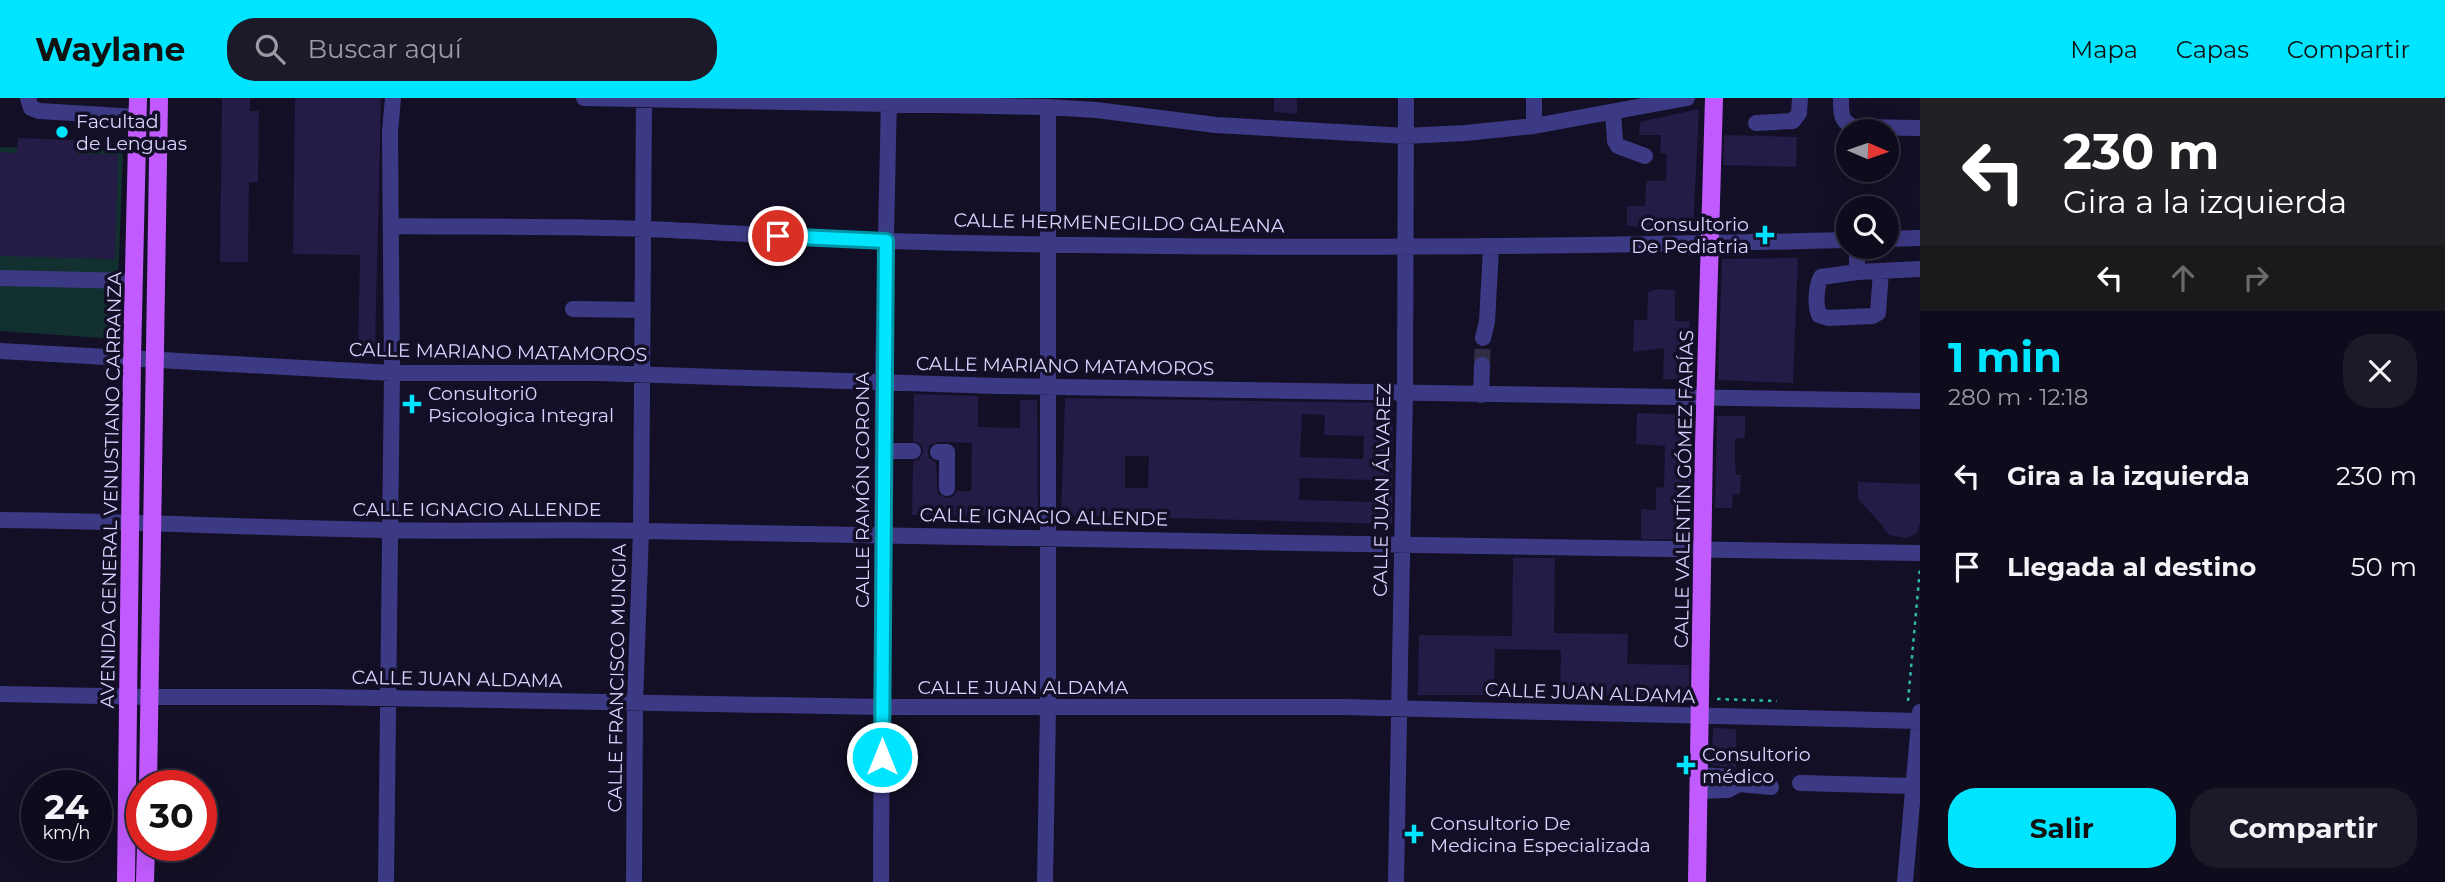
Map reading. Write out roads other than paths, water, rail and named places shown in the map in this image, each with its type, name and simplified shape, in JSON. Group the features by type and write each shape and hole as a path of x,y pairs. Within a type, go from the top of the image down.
{"main road":[{"name":"AVENIDA GENERAL VENUSTIANO CARRANZA","path":"126,882 138,98"},
{"path":"148,770 159,98"},
{"name":"CALLE VALENTÍN GÓMEZ FARÍAS","path":"1697,882 1702,552 1714,98"},
{"path":"145,882 146,861"}],"street":[{"path":"28,98 31,107 39,111 138,117"},
{"path":"386,882 392,373 390,132 393,98"},
{"path":"584,98 889,101 1048,107 1216,125 1406,136 1465,134 1534,126 1687,98"},
{"name":"CALLE JUAN ÁLVAREZ","path":"1396,882 1405,393 1406,98"},
{"path":"1534,98 1534,126"},
{"path":"1756,123 1793,121 1799,113 1800,98"},
{"path":"1841,98 1842,120 1846,124 1854,127 1920,128"},
{"name":"CALLE FRANCISCO MUNGIA","path":"634,882 635,703 641,531 644,99"},
{"name":"CALLE RAMÓN CORONA","path":"881,882 883,384 889,101"},
{"path":"1045,882 1048,708 1048,107"},
{"path":"1613,112 1615,141 1618,146 1645,156"},
{"name":"CALLE HERMENEGILDO GALEANA","path":"390,226 644,229 886,241 1049,244 1491,247 1710,245 1836,240"},
{"path":"1899,239 1920,238"},
{"path":"1483,338 1487,323 1488,261 1491,247"},
{"path":"1857,259 1857,272"},
{"path":"1881,271 1878,313 1873,316 1828,318 1819,315 1818,286 1821,277 1857,272 1920,269"},
{"path":"0,278 134,281"},
{"path":"573,309 642,310"},
{"name":"CALLE MARIANO MATAMOROS","path":"0,351 392,373 642,374 883,384 1920,401"},
{"path":"1481,395 1482,365"},
{"path":"883,451 913,452"},
{"path":"938,452 947,452 947,488"},
{"name":"CALLE IGNACIO ALLENDE","path":"0,520 131,521 389,530 641,531 1702,552 1920,553"},
{"name":"CALLE JUAN ALDAMA","path":"0,694 882,707 1398,709 1700,717 1917,719"},
{"path":"1905,882 1917,719"},
{"path":"1699,783 1728,790 1739,784 1771,787"},
{"path":"1800,783 1913,786"}],"tunnel":[{"path":"1482,365 1483,338"}],"place":[{"name":"Facultad de Lenguas","path":"62,132"},
{"name":"Consultorio De Pediatria","path":"1765,235"},
{"name":"Consultori0 Psicologica Integral","path":"412,404"},
{"name":"Consultorio médico","path":"1686,765"},
{"name":"Consultorio De Medicina Especializada","path":"1414,834"}]}
